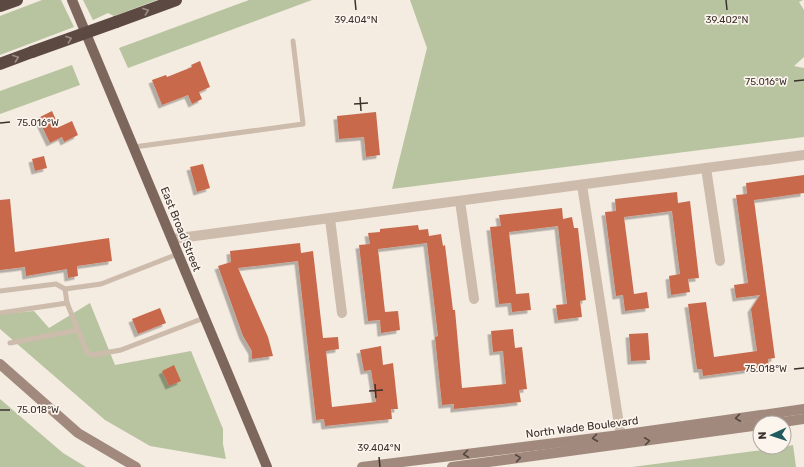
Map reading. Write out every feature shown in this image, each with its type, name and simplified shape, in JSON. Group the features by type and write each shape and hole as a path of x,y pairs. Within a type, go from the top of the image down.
{"highway":[{"path":"0,6 17,0"},
{"path":"0,64 176,0"}],"main road":[{"name":"East Broad Street","path":"72,0 267,467"},
{"path":"0,364 78,433 136,467"},
{"name":"North Wade Boulevard","path":"452,467 804,409"},
{"path":"792,421 804,419"},
{"name":"North Wade Boulevard","path":"362,467 752,426"}],"street":[{"path":"172,239 804,155"},
{"path":"706,168 720,262"},
{"path":"582,185 621,440"},
{"path":"460,201 474,299"},
{"path":"330,219 342,313"}],"lane":[{"path":"134,146 303,124 293,40"},
{"path":"0,291 56,284 65,289 101,284 178,254"},
{"path":"65,289 67,303 78,330 87,352 92,355 121,350 204,318"},
{"path":"0,313 67,303"},
{"path":"10,343 78,330"}],"green space":[{"path":"42,0 61,0 74,27 0,55 0,16"},
{"path":"83,0 157,0 114,16 108,13 93,20"},
{"path":"249,0 312,0 128,68 119,48"},
{"path":"410,0 803,0 799,2 804,10 804,57 794,66 804,68 804,137 392,189 427,48"},
{"path":"72,65 80,85 0,114 0,91"},
{"path":"90,303 115,365 191,351 223,429 223,444 226,459 150,446 105,420 0,329 0,314 34,311 49,328"},
{"path":"0,399 63,453 86,467 0,467"},
{"path":"792,445 796,467 632,467 752,451 752,455 792,455"}],"building":[{"path":"200,61 210,87 199,92 202,99 192,104 188,95 162,105 152,80 166,75 167,77 192,67 191,65"},
{"path":"52,111 59,127 72,121 78,135 64,142 62,137 50,143 38,118"},
{"path":"376,112 380,155 366,157 364,137 339,139 337,116"},
{"path":"44,156 47,168 35,171 32,159"},
{"path":"203,164 210,188 197,192 190,167"},
{"path":"804,175 804,193 754,200 775,358 768,359 769,367 703,376 702,369 697,369 688,304 706,302 714,357 757,351 751,309 760,295 736,298 734,285 748,283 736,195 747,194 746,183"},
{"path":"677,192 678,203 690,201 699,278 688,279 690,292 671,295 669,276 680,274 672,211 624,217 634,294 647,292 649,308 625,311 623,295 616,296 605,212 616,211 615,199"},
{"path":"10,199 15,252 109,238 112,261 77,266 78,276 68,278 67,269 26,276 25,267 0,270 0,200"},
{"path":"562,208 563,219 572,217 574,228 578,228 586,300 580,301 582,317 558,320 556,305 567,304 558,226 509,232 516,294 529,293 531,310 512,312 511,303 499,304 490,227 501,226 499,215"},
{"path":"418,225 419,230 428,229 429,236 441,234 443,246 445,245 453,310 455,310 462,388 506,384 503,351 493,352 491,331 513,329 515,348 522,347 527,389 519,390 521,402 454,409 454,404 442,405 435,337 438,336 427,243 378,249 385,312 398,311 400,330 381,333 380,320 368,321 359,245 370,244 368,233 380,232 380,229"},
{"path":"300,243 301,253 313,251 323,338 338,337 339,349 326,351 332,407 376,402 371,370 364,371 360,350 381,346 383,365 393,363 398,409 391,409 392,419 325,426 324,419 316,420 298,261 238,268 268,337 273,356 252,359 252,351 243,336 218,266 231,262 230,251"},
{"path":"160,308 166,323 138,334 132,319"},
{"path":"648,333 650,360 631,361 629,334"},
{"path":"174,365 181,381 169,386 162,371"}]}
